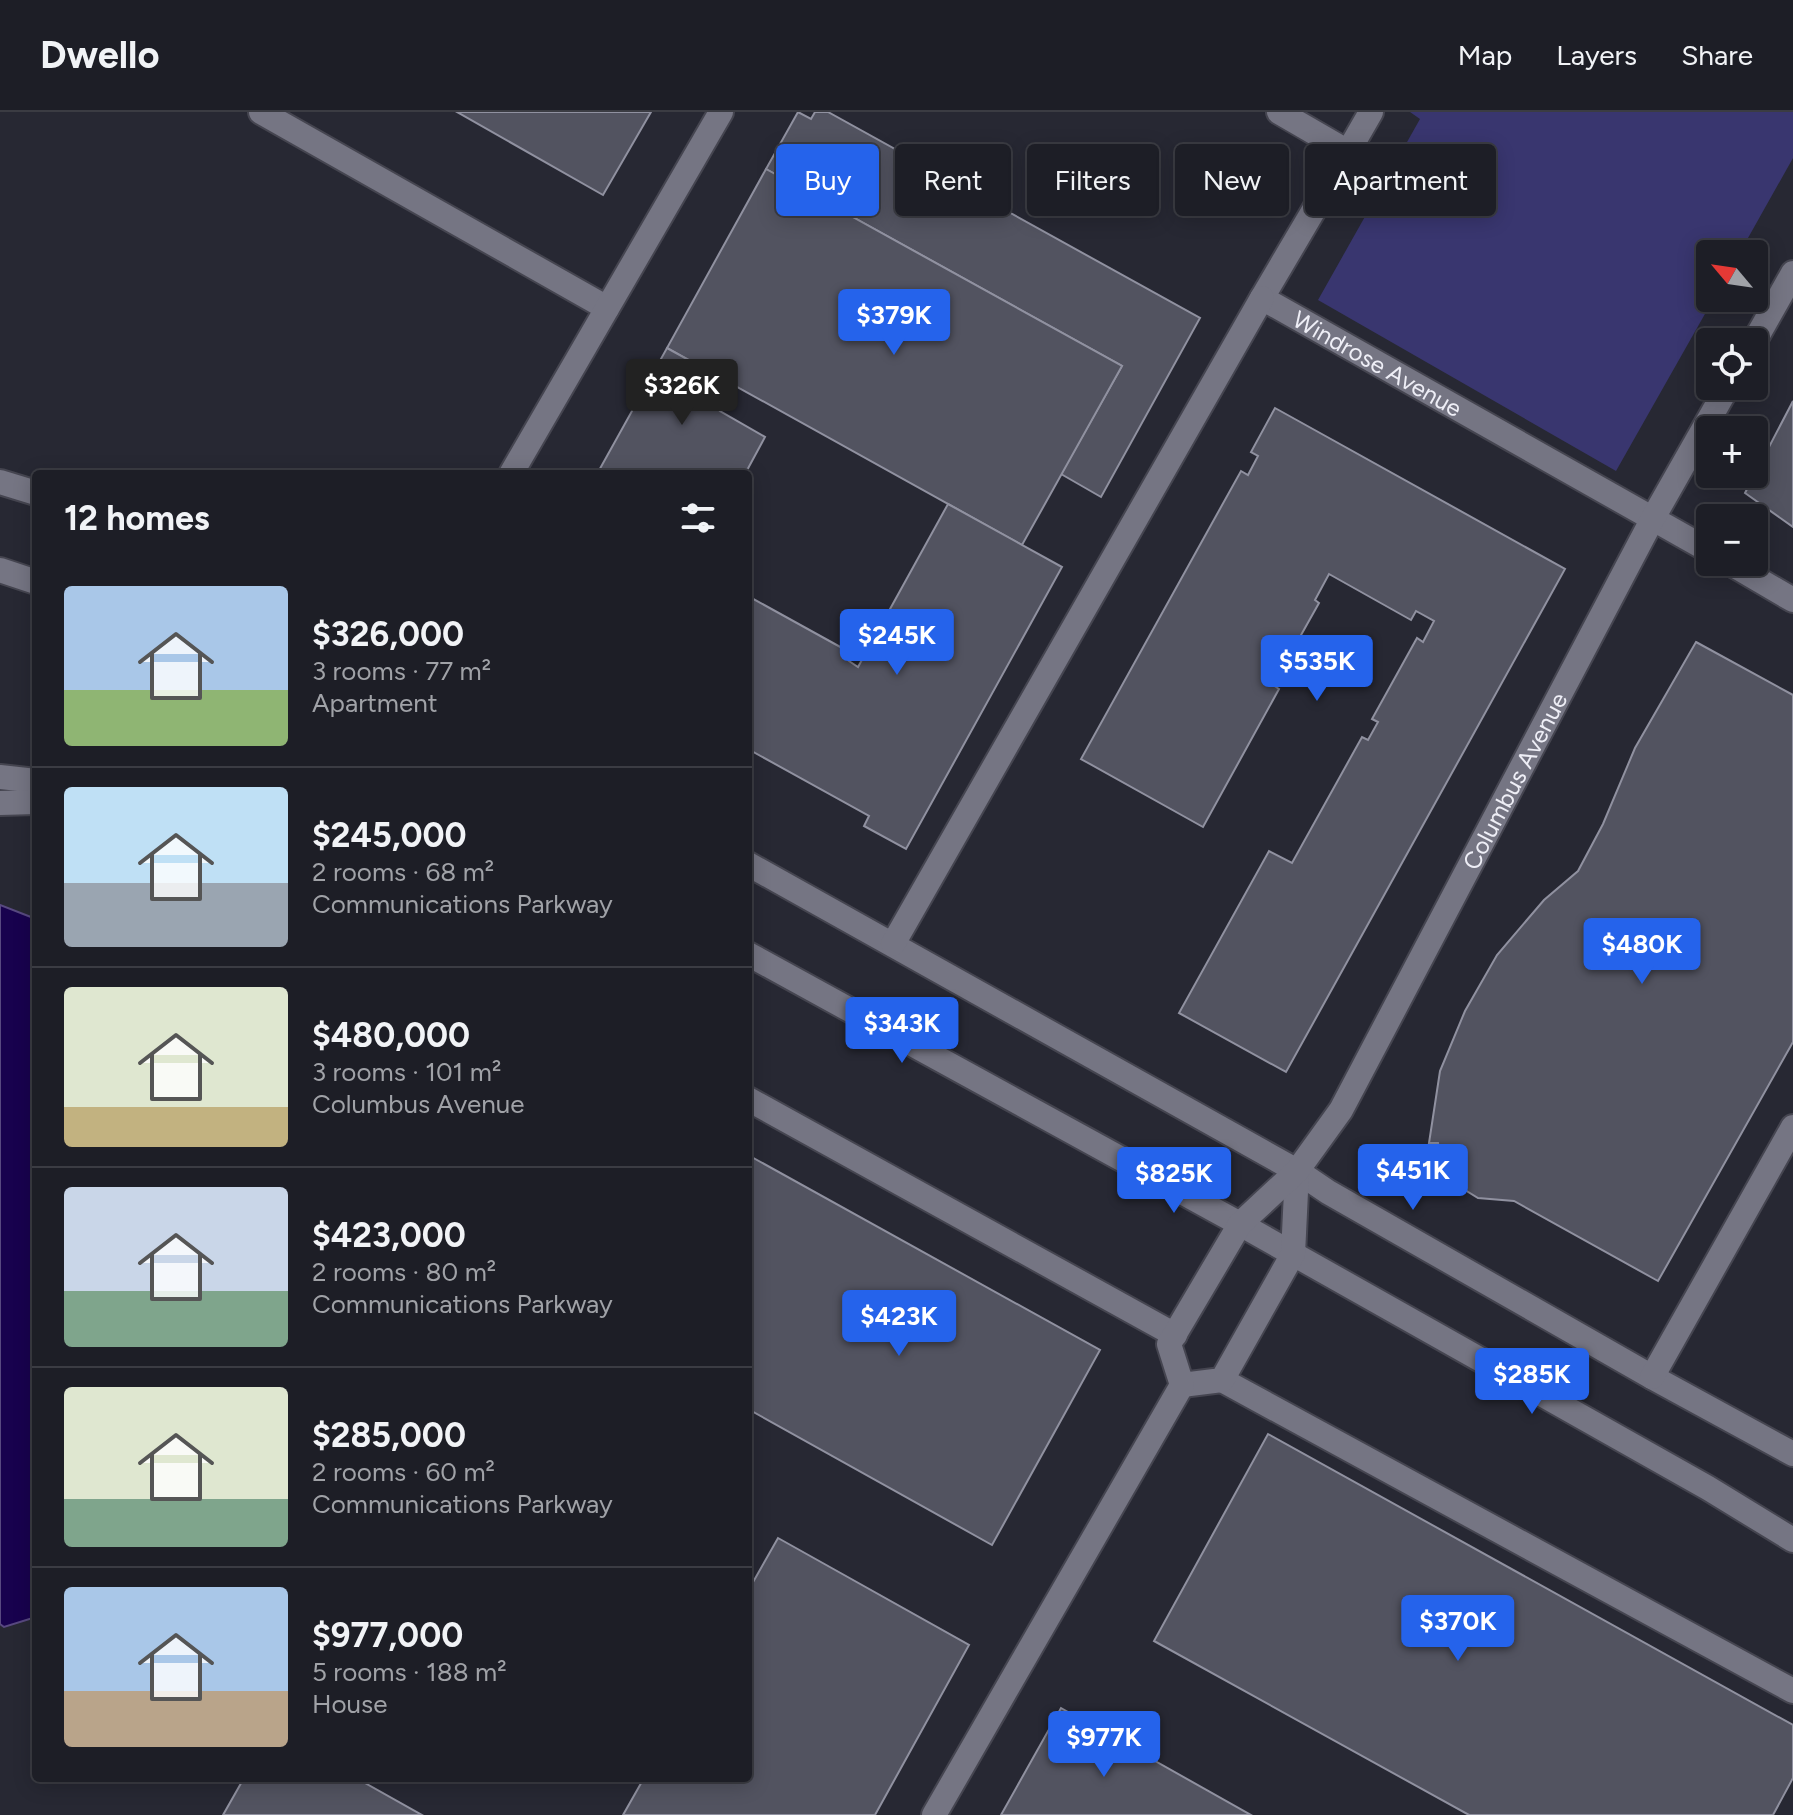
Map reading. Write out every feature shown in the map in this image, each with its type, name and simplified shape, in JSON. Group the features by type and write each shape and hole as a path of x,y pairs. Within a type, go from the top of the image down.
{"street":[{"path":"261,112 607,308"},
{"path":"513,470 721,112"},
{"path":"1279,112 1334,144"},
{"path":"1353,144 1371,112"},
{"path":"893,944 1310,216"},
{"path":"1762,328 1793,273"},
{"name":"Windrose Avenue","path":"1262,298 1696,543"},
{"name":"Columbus Avenue","path":"1175,1335 1240,1224 1297,1171 1341,1110 1653,518 1720,400"},
{"path":"0,482 32,492"},
{"path":"0,570 32,581"},
{"path":"1752,576 1793,600"},
{"path":"0,777 32,781"},
{"path":"0,803 32,802"},
{"path":"752,866 1297,1171 1328,1192 1652,1377 1793,1454"},
{"path":"752,956 1240,1224 1708,1488 1793,1540"},
{"path":"752,1101 1175,1335 1169,1344 1182,1385 934,1815"},
{"path":"1652,1377 1793,1127"},
{"path":"1222,1380 1293,1254 1297,1171"},
{"path":"1182,1385 1222,1380 1793,1691"}],"shaded area":[{"path":"1410,112 1793,112 1793,158 1747,240 1696,240 1696,312 1706,312 1616,471 1318,300 1365,216 1496,216 1496,144 1406,144 1420,119"},
{"path":"0,905 32,917 32,1618 4,1627 0,1624"}],"building":[{"path":"457,112 651,112 603,195"},
{"path":"798,112 811,119 815,112 828,112 895,149 895,216 1011,216 1011,213 1200,318 1101,497 1061,474 1122,366 851,216 879,216 879,144 780,144"},
{"path":"776,151 776,175 766,169"},
{"path":"766,169 776,175 776,216 851,216 1122,366 1022,545 667,348"},
{"path":"667,348 734,385 720,411 765,437 747,470 599,470"},
{"path":"1793,401 1793,527 1768,509 1768,504 1761,504 1745,493 1748,488 1768,488 1768,449"},
{"path":"1275,408 1565,569 1286,1072 1179,1013 1269,851 1292,863 1362,737 1368,740 1378,722 1372,719 1417,638 1423,642 1434,621 1416,611 1411,620 1329,574 1315,600 1319,603 1273,685 1279,689 1203,827 1081,759 1241,471 1248,475 1258,456 1251,452"},
{"path":"948,504 1062,567 906,849 864,826 869,816 752,751 752,598 853,654 849,661 858,667"},
{"path":"1696,642 1793,695 1793,1042 1658,1281 1514,1201 1478,1198 1457,1185 1442,1166 1438,1143 1429,1143 1440,1071 1465,1011 1497,955 1544,900 1578,871 1603,824 1635,748"},
{"path":"752,1157 1100,1350 992,1545 752,1411"},
{"path":"1268,1434 1793,1725 1793,1778 1773,1815 1469,1815 1154,1641"},
{"path":"778,1538 969,1645 875,1815 623,1815 642,1782 752,1782 752,1584"},
{"path":"1061,1708 1251,1815 1001,1815"},
{"path":"242,1782 363,1782 422,1815 223,1815"}]}
